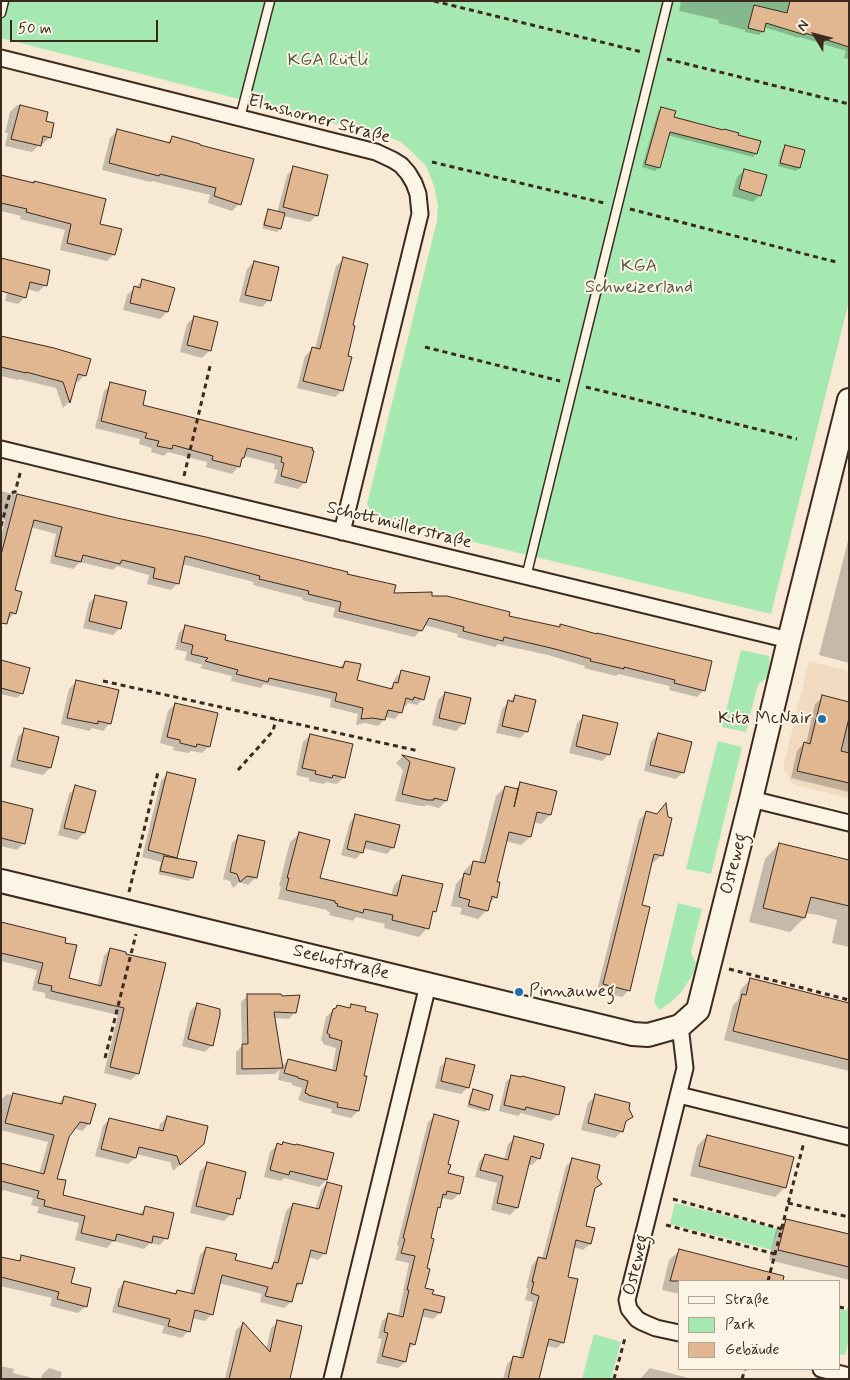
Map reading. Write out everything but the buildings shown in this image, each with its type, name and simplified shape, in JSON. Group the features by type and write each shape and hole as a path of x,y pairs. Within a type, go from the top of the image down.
{"street":[{"name":"Elmshorner Straße","path":"1,58 384,154 401,165 408,173 418,194 420,214 342,532"},
{"name":"Osteweg","path":"678,1333 656,1328 637,1319 629,1309 627,1300 685,1068 680,1026 698,1010 751,799 788,640 849,400"},
{"name":"Schottmüllerstraße","path":"1,448 788,640"},
{"path":"751,799 849,823"},
{"name":"Seehofstraße","path":"1,881 633,1034 648,1035 680,1026"},
{"path":"332,1379 428,985"},
{"path":"679,1095 849,1137"},
{"path":"824,1370 849,1376"}],"lane":[{"path":"1,13 4,1"},
{"path":"240,118 270,1"},
{"path":"526,577 668,1"}],"path":[{"path":"432,162 617,206 836,262"},
{"path":"425,347 797,439"},
{"path":"184,476 211,362"},
{"path":"1,526 10,493 15,492 22,469"},
{"path":"103,681 419,752"},
{"path":"238,770 273,731 276,719"},
{"path":"129,892 158,772"},
{"path":"105,1058 136,932"},
{"path":"729,969 849,1000"},
{"path":"768,1280 808,1127"},
{"path":"673,1199 782,1229"},
{"path":"788,1202 849,1217"},
{"name":"Osteweg","path":"666,1225 775,1254"},
{"path":"614,1379 624,1338"}],"shaded area":[{"name":"Kita McNair","path":"809,661 849,671 849,798 793,784 783,768"}],"green space":[{"name":"KGA Schweizerland","path":"1,1 849,1 849,301 771,614 375,518 367,504 437,221 438,205 434,186 426,166 401,142 391,138 1,38"},
{"path":"741,650 769,656 770,661 767,678 758,684 746,732 722,727"},
{"path":"718,741 742,747 711,874 686,869"},
{"path":"678,903 702,909 691,952 696,964 693,974 682,991 670,1003 659,1010 654,1002"},
{"path":"675,1203 778,1229 772,1250 670,1224"},
{"path":"840,1309 849,1311 849,1339 845,1355 840,1354"},
{"path":"594,1334 621,1342 611,1379 582,1379"}],"place":[{"name":"Kita McNair","path":"822,719"},
{"name":"Pinnauweg","path":"519,992"}],"park label":[{"name":"KGA Rütli","path":"328,61"}]}
